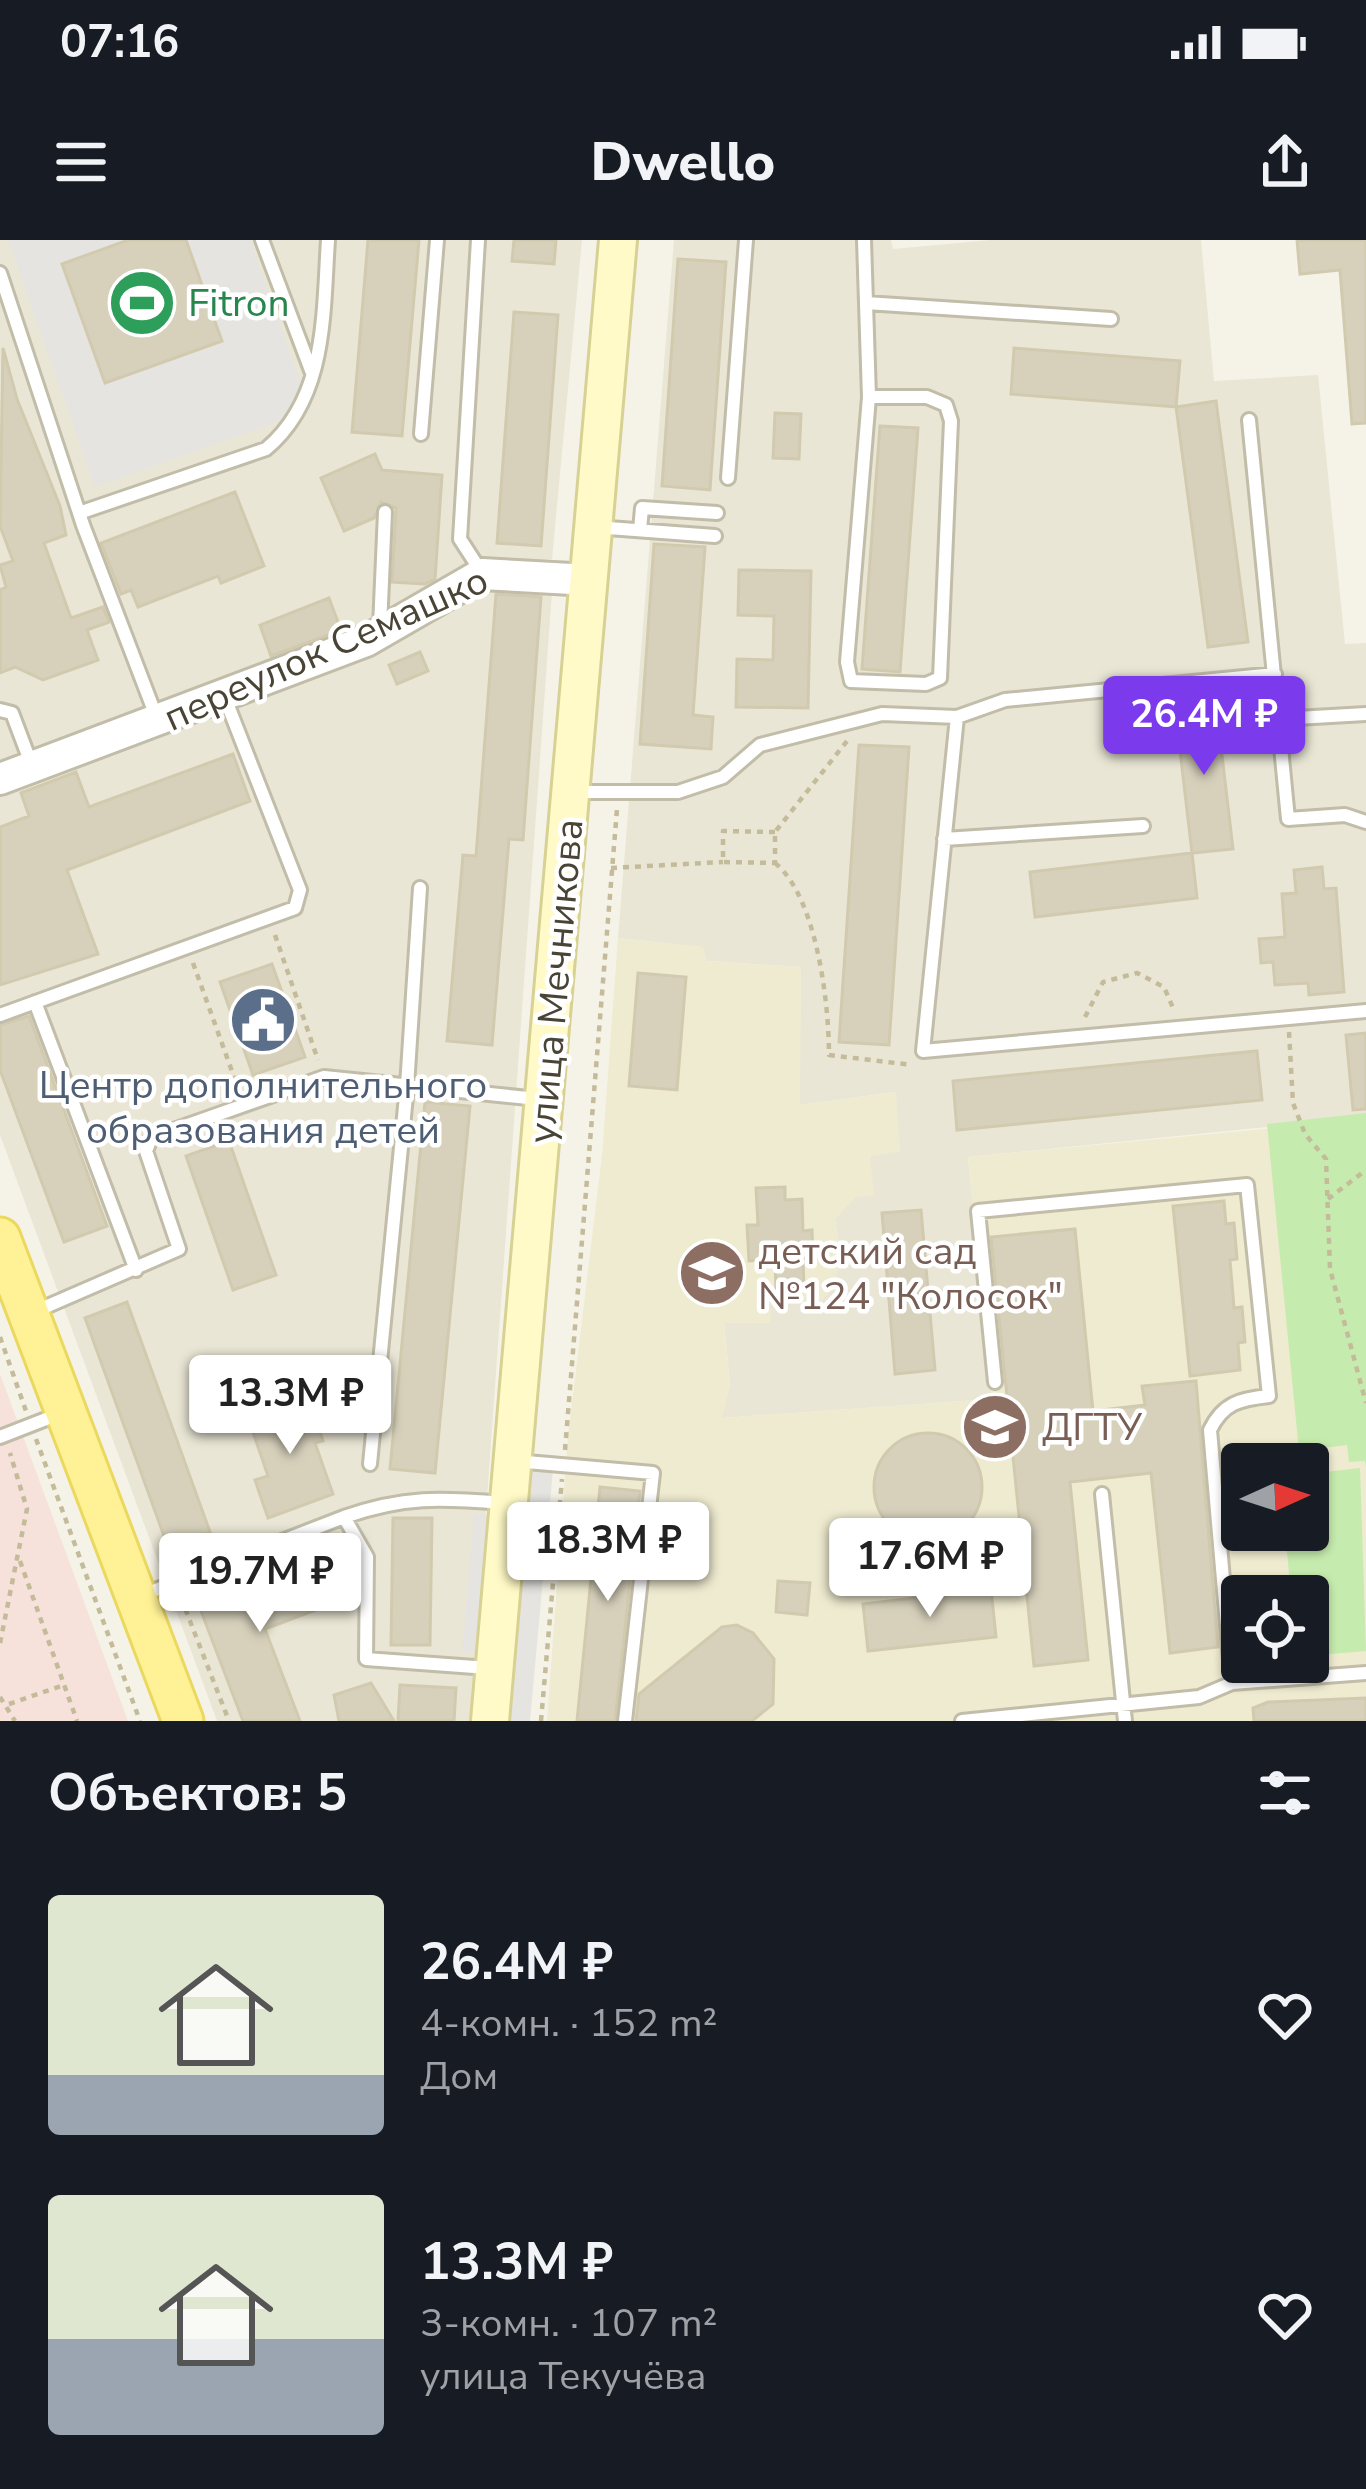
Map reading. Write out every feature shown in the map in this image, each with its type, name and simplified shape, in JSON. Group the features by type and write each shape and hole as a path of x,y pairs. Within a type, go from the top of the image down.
{"main road":[{"name":"улица Мечникова","path":"490,1721 618,240"},
{"path":"0,1238 14,1326 48,1418 136,1598 183,1721"}],"street":[{"name":"переулок Семашко","path":"0,779 159,723 380,634 482,574 590,580"}],"lane":[{"path":"262,240 313,374"},
{"path":"79,513 266,449 289,430 303,409 320,346 328,240"},
{"path":"421,434 437,240"},
{"path":"478,240 460,539 482,574"},
{"path":"728,478 746,240"},
{"path":"864,240 868,397 847,662 850,681 926,684 940,678 950,421 946,405 927,397 868,397"},
{"path":"0,273 79,513 159,723"},
{"path":"866,304 1111,319"},
{"path":"1249,420 1288,819 1346,815 1366,821"},
{"path":"640,530 641,508 717,513"},
{"path":"380,634 386,512"},
{"path":"594,527 715,536"},
{"path":"572,792 678,792 723,777 760,745 865,718 957,717 1005,700 1275,674"},
{"path":"0,1015 295,908 299,890 225,697"},
{"path":"0,710 12,713 33,768"},
{"path":"1280,719 1366,715"},
{"path":"957,717 922,1052 1288,1014 1366,1011"},
{"path":"944,839 1143,826"},
{"path":"370,1464 407,1086 420,888"},
{"path":"35,1002 136,1270"},
{"path":"14,1326 179,1249 146,1143 324,1077 545,1100"},
{"path":"995,1382 978,1211 1247,1186 1269,1396 1240,1399 1218,1412 1210,1430 1223,1575"},
{"path":"2,1437 48,1418"},
{"path":"514,1461 653,1473 625,1721"},
{"path":"1102,1494 1124,1721"},
{"path":"136,1598 391,1500 433,1497 510,1504"},
{"path":"344,1517 367,1557 366,1659 495,1669"},
{"path":"1329,1676 1366,1673"},
{"path":"962,1721 1199,1697 1232,1683"}],"path":[{"path":"775,863 775,832 865,718"},
{"path":"542,1721 619,792"},
{"path":"723,862 723,831 775,832"},
{"path":"611,868 775,863 786,872 803,911 829,1000 829,1055 921,1066 922,1052"},
{"path":"268,917 324,1077"},
{"path":"188,946 244,1105"},
{"path":"1084,1035 1092,997 1102,982 1120,974 1151,976 1173,1002 1178,1025"},
{"path":"1288,1014 1293,1103 1304,1134 1326,1159 1330,1269 1366,1402"},
{"path":"1328,1198 1366,1170"},
{"path":"14,1326 48,1418 140,1721"},
{"path":"0,1642 27,1510 2,1437"},
{"path":"20,1561 77,1721"},
{"path":"176,1582 229,1721"},
{"path":"9,1704 64,1685"},
{"path":"0,1697 9,1704 15,1721"}],"shaded area":[{"path":"0,240 582,240 552,559 484,566 348,644 0,765"},
{"path":"8,240 128,240 62,264 105,383 221,341 186,240 250,240 311,410 95,487"},
{"path":"674,240 891,240 893,249 991,240 1201,240 1214,381 1318,375 1345,644 1366,643 1366,1117 968,1157 992,1399 721,1418 730,1385 724,1322 770,1323 769,1302 821,1301 832,1288 841,1258 835,1219 856,1196 895,1092 799,1105 801,967 707,961 702,947 618,938"},
{"path":"485,589 552,592 471,1721 217,1721 0,1135 0,789 453,612"},
{"name":"ДГТУ","path":"618,938 703,947 707,961 801,967 800,1105 896,1092 900,1152 870,1156 874,1195 856,1197 835,1219 841,1258 832,1288 821,1301 770,1302 771,1323 724,1323 730,1385 722,1418 991,1399 968,1157 1318,1124 1349,1461 1366,1461 1366,1721 547,1721 568,1436 602,1155"},
{"path":"0,1374 128,1721 0,1721"},
{"path":"529,1467 553,1469 530,1721 507,1721"},
{"path":"474,1514 493,1516 480,1653 462,1651"}],"green space":[{"path":"1366,1113 1366,1468 1365,1461 1349,1462 1347,1445 1298,1443 1267,1124"},
{"path":"1360,1468 1366,1651 1329,1654 1329,1575 1289,1575 1287,1551 1329,1551 1329,1472"}],"building":[{"name":"Fitron","path":"128,240 186,240 222,341 105,383 62,264"},
{"path":"368,240 419,240 402,436 352,432"},
{"path":"514,240 556,240 554,264 512,261"},
{"path":"1297,240 1366,240 1366,423 1352,424 1340,270 1300,274"},
{"path":"678,259 726,262 710,490 662,486"},
{"path":"514,312 558,315 541,546 497,543"},
{"path":"3,348 17,399 60,506 66,535 44,543 71,618 103,607 109,622 87,630 98,660 43,680 15,667 0,673 0,590 6,587 0,565 13,561 0,526"},
{"path":"1014,348 1180,361 1176,407 1011,394"},
{"path":"1216,401 1248,642 1208,647 1176,407"},
{"path":"775,413 801,414 799,459 773,458"},
{"path":"880,426 918,428 900,672 862,669"},
{"path":"375,454 382,470 442,475 435,579 425,584 392,582 396,508 381,502 374,518 344,531 321,478"},
{"path":"235,492 264,566 221,583 218,576 138,607 131,590 121,594 101,543"},
{"path":"654,544 705,547 693,715 713,717 711,749 640,744"},
{"path":"739,570 811,571 808,708 736,707 737,659 773,660 774,616 738,615"},
{"path":"496,594 541,597 523,840 509,839 492,1045 447,1041 463,855 476,856"},
{"path":"329,598 341,630 271,656 260,625"},
{"path":"420,652 428,671 397,684 389,665"},
{"path":"1216,704 1233,849 1192,853 1175,708"},
{"path":"859,745 909,747 889,1045 839,1042"},
{"path":"233,754 250,801 67,870 98,954 0,985 0,827 29,816 21,793 76,772 89,807"},
{"path":"1192,853 1197,898 1035,917 1030,872"},
{"path":"1322,867 1324,889 1336,888 1344,992 1309,995 1308,983 1275,985 1273,962 1261,963 1259,939 1285,937 1282,894 1296,893 1294,870"},
{"name":"Центр дополнительного образования детей","path":"272,964 305,1057 253,1075 220,982"},
{"path":"638,973 686,977 677,1090 629,1086"},
{"path":"29,1016 107,1226 64,1242 0,1070 0,1025"},
{"path":"1366,1033 1366,1109 1353,1110 1346,1035"},
{"path":"1257,1051 1262,1100 957,1130 953,1081"},
{"path":"425,1102 470,1106 435,1473 390,1469"},
{"path":"229,1141 276,1275 233,1290 186,1156"},
{"path":"785,1187 785,1200 802,1199 803,1231 812,1230 813,1260 803,1261 804,1288 776,1289 775,1259 749,1261 747,1225 758,1225 756,1188"},
{"path":"1224,1201 1226,1224 1234,1223 1237,1259 1230,1260 1234,1308 1242,1307 1245,1342 1238,1343 1240,1370 1190,1376 1173,1206"},
{"path":"921,1210 935,1370 895,1374 882,1213"},
{"path":"1075,1229 1093,1411 1145,1405 1142,1386 1196,1381 1218,1647 1170,1653 1151,1473 1070,1482 1088,1660 1034,1666 991,1237"},
{"path":"127,1302 210,1532 168,1547 85,1318"},
{"path":"308,1396 323,1441 315,1443 333,1494 268,1518 255,1480 268,1476 248,1418"},
{"path":"928,1433 949,1437 966,1449 978,1466 982,1487 978,1508 966,1525 949,1537 928,1541 907,1537 890,1525 878,1508 874,1487 878,1466 890,1449 907,1437"},
{"path":"600,1487 640,1491 615,1721 577,1721"},
{"path":"393,1518 432,1518 430,1645 391,1645"},
{"path":"307,1555 326,1606 265,1629 300,1721 243,1721 201,1611 207,1594"},
{"path":"778,1581 810,1583 807,1615 776,1612"},
{"path":"991,1589 996,1637 868,1651 863,1604"},
{"path":"737,1625 753,1633 774,1659 773,1704 752,1721 636,1721 639,1694 722,1627"},
{"path":"371,1683 394,1721 339,1721 334,1695"},
{"path":"400,1685 456,1688 454,1721 398,1721"},
{"path":"1366,1698 1366,1721 1254,1721 1253,1708 1268,1702"}],"place":[{"name":"Fitron","path":"142,303"},
{"name":"Центр дополнительного образования детей","path":"263,1020"},
{"name":"детский сад №124 \"Колосок\"","path":"712,1273"},
{"name":"ДГТУ","path":"995,1427"}]}
